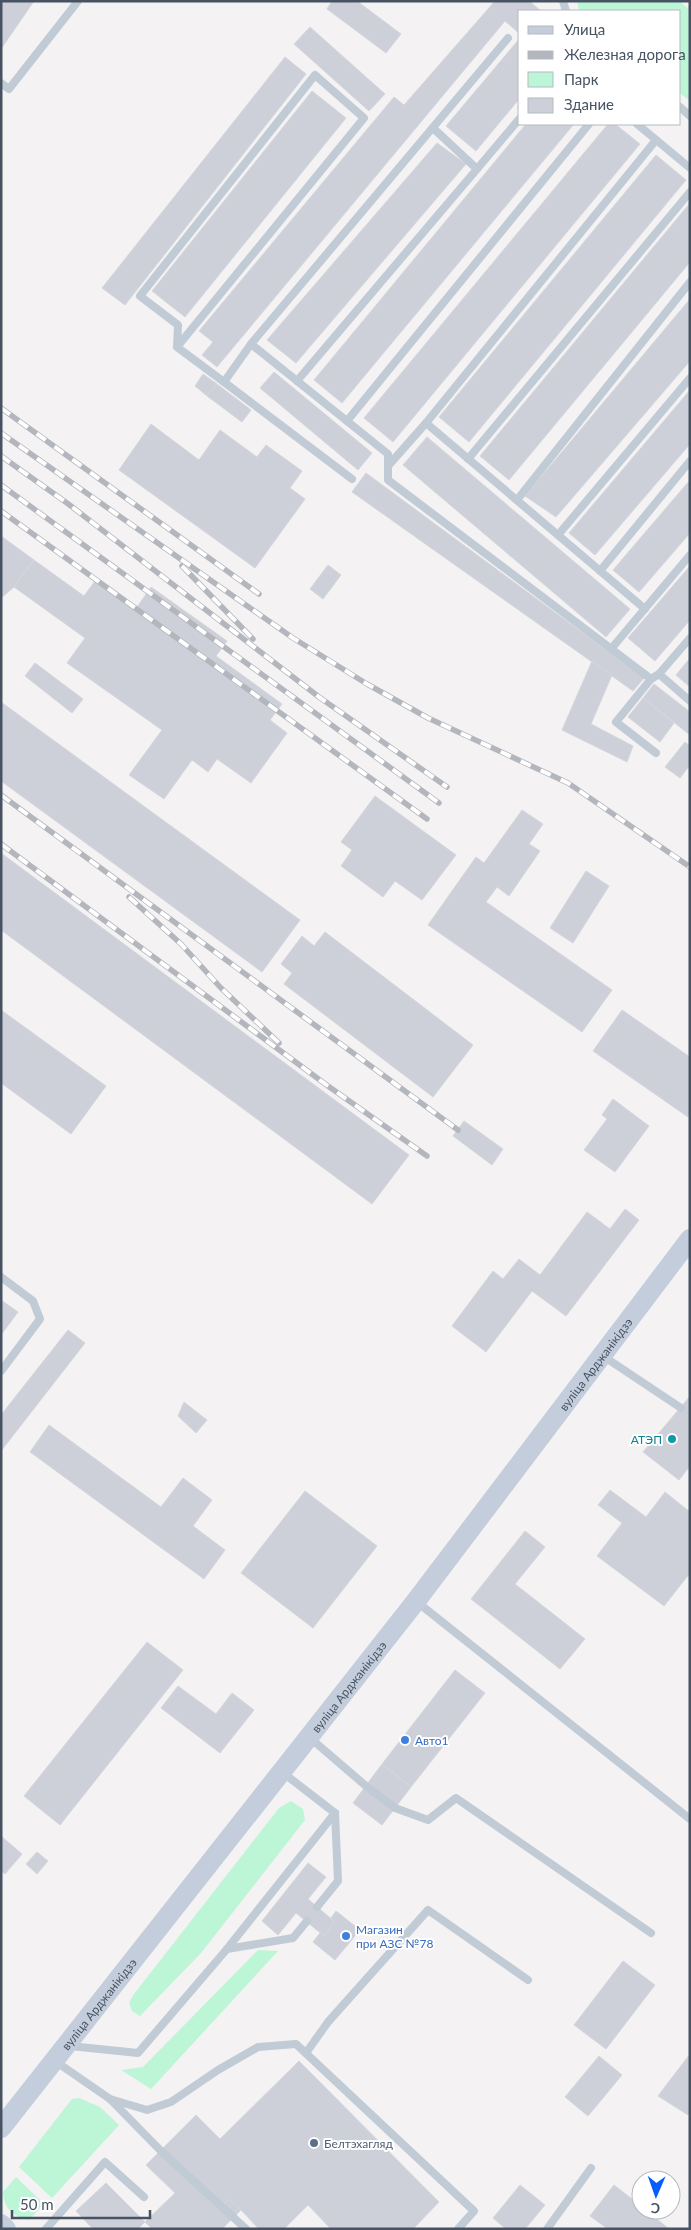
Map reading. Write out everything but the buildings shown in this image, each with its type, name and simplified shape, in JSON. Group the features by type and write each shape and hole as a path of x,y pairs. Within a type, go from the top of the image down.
{"main road":[{"name":"вуліца Арджанікідзэ","path":"1,2128 416,1601 690,1238"},
{"path":"1,2224 6,2229"}],"lane":[{"path":"1,83 9,89 78,1"},
{"path":"224,382 251,344 508,38"},
{"path":"315,75 364,118 177,347 178,324 140,296 315,75"},
{"path":"297,381 518,120"},
{"path":"347,421 588,125"},
{"path":"638,125 690,168"},
{"path":"433,128 478,169"},
{"path":"388,466 426,423 656,140"},
{"path":"468,459 690,192"},
{"path":"517,500 690,282"},
{"path":"251,344 388,454 388,480 651,679"},
{"path":"177,347 352,479"},
{"path":"558,535 690,378"},
{"path":"426,423 645,609"},
{"path":"600,571 690,461"},
{"path":"611,649 690,556"},
{"path":"656,753 616,722 651,679 658,674 690,638"},
{"path":"658,674 690,701"},
{"path":"1,1277 33,1301 40,1319 1,1371"},
{"path":"602,1355 681,1408"},
{"path":"416,1601 690,1819"},
{"path":"309,1737 395,1808 428,1820 456,1798 651,1933"},
{"path":"282,1772 335,1813 338,1881 317,1907"},
{"path":"68,2045 138,2053 228,1949 335,1813"},
{"path":"306,2053 328,2022 428,1910 528,1980"},
{"path":"228,1949 294,1938 307,1922"},
{"path":"110,2099 147,2110 171,2102 218,2070 258,2047 296,2044 474,2211 458,2229"},
{"path":"55,2061 110,2099 160,2151 246,2229"},
{"path":"46,2229 105,2162 144,2197"},
{"path":"547,2229 591,2168"}],"green space":[{"path":"577,1 679,1 690,10 690,101 681,94 681,10 579,10"},
{"path":"291,1801 303,1809 305,1820 201,1953 140,2016 132,2011 129,2003 134,1994 279,1808"},
{"path":"258,1950 278,1951 151,2089 121,2070 143,2067"},
{"path":"79,2098 100,2107 119,2125 52,2198 19,2167 72,2099"},
{"path":"16,2177 44,2204 29,2220 14,2214 5,2203 3,2192"}],"railway":[{"path":"1,408 259,594"},
{"path":"1,433 293,638 367,684 428,718 568,783 690,867"},
{"path":"1,456 67,503 319,697 447,787"},
{"path":"1,485 439,803"},
{"path":"1,511 427,819"},
{"path":"182,566 253,639"},
{"path":"1,795 458,1130"},
{"path":"1,844 328,1086 427,1156"},
{"path":"129,897 181,944 220,987 279,1043"}],"place":[{"name":"АТЭП","path":"672,1439"},
{"name":"Авто1","path":"405,1740"},
{"name":"Магазин при АЗС №78","path":"346,1936"},
{"name":"Белтэхагляд","path":"314,2143"}]}
